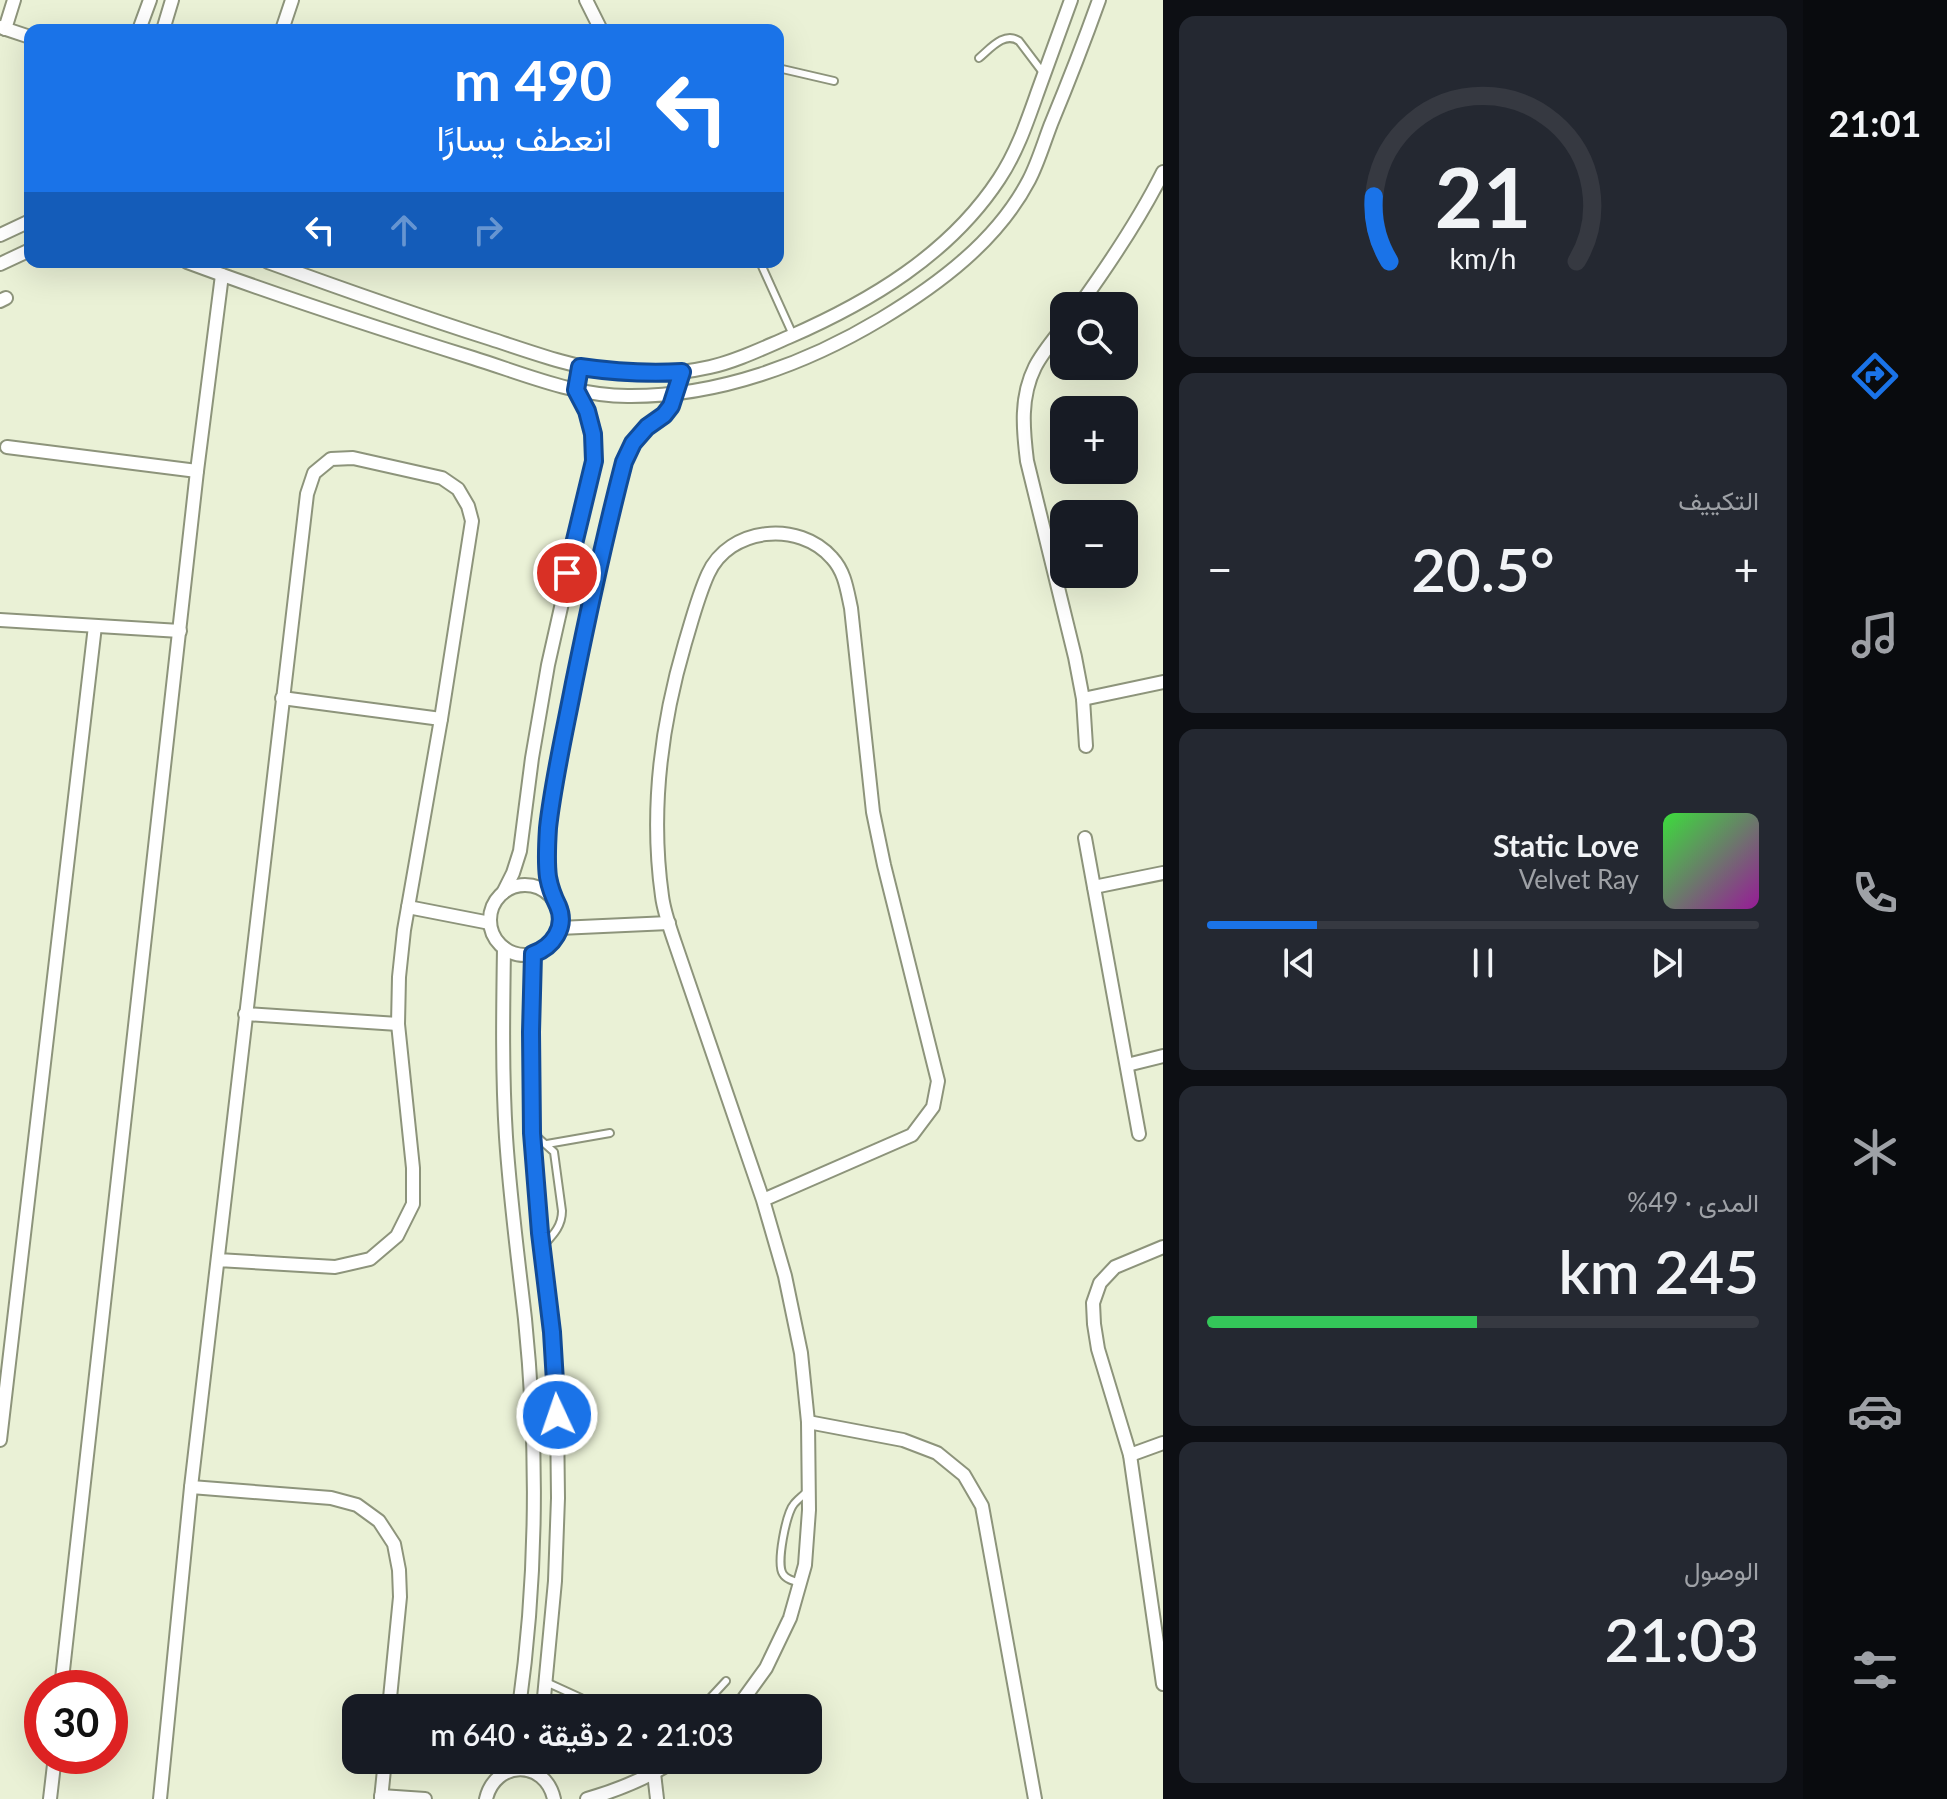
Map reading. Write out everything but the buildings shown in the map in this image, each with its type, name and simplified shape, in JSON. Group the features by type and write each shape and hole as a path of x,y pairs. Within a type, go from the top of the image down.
{"street":[{"path":"14,0 2,28 24,35"},
{"path":"141,24 150,0"},
{"path":"165,24 172,0"},
{"path":"284,24 292,0"},
{"path":"586,0 598,24"},
{"path":"285,268 413,314 580,367 649,374 682,372 739,359 852,306 893,281 934,253 969,218 999,179 1023,135 1071,0"},
{"path":"203,268 395,334 576,390 628,397 675,394 769,372 814,355 857,333 941,280 978,247 1007,214 1029,179 1099,0"},
{"path":"1089,292 1143,211 1163,172"},
{"path":"0,235 24,224"},
{"path":"0,264 24,253"},
{"path":"63,1670 197,471 222,275"},
{"path":"1050,346 1035,368 1025,397 1023,428 1027,461 1083,699 1086,746"},
{"path":"503,893 520,851 548,665 594,461 593,434 587,411 576,390 580,367"},
{"path":"552,897 548,878 548,829 588,611 610,516 624,462 633,443 671,406 682,372"},
{"path":"7,447 197,471"},
{"path":"160,1799 191,1487 307,494 314,473 331,459 353,458 442,478 458,489 472,521 404,930 399,977 398,1024 413,1168 413,1204 397,1236 370,1259 335,1267 218,1260"},
{"path":"747,1694 766,1668 790,1618 805,1565 809,1510 808,1422 801,1353 789,1291 763,1200 662,900 657,799 662,741 675,678 708,572 734,544 759,534 785,533 810,541 831,557 845,579 851,608 873,812 938,1081 933,1107 912,1135 763,1200"},
{"path":"0,620 180,631"},
{"path":"0,1440 95,626"},
{"path":"1083,699 1163,682"},
{"path":"282,698 441,719"},
{"path":"1085,838 1139,1134"},
{"path":"1094,887 1163,873"},
{"path":"523,885 544,890 552,897 561,917 556,937 550,945 533,954 523,955 513,953 497,942 490,923 491,912 503,893 523,885"},
{"path":"408,907 490,923"},
{"path":"559,928 669,923"},
{"path":"504,948 505,1135 525,1320 533,1500 530,1591 520,1694"},
{"path":"533,954 532,1133 557,1415 555,1581 545,1694"},
{"path":"245,1014 398,1024"},
{"path":"1127,1065 1163,1056"},
{"path":"1163,1247 1115,1267 1100,1283 1093,1303 1098,1349 1130,1455 1158,1621 1163,1684"},
{"path":"808,1422 903,1440 937,1453 964,1475 982,1506 1035,1799"},
{"path":"1130,1455 1163,1443"},
{"path":"191,1487 331,1498 357,1505 379,1521 394,1544 399,1570 400,1597 390,1694"},
{"path":"50,1799 53,1774"},
{"path":"383,1774 381,1797 425,1799"},
{"path":"486,1799 492,1783 503,1774"},
{"path":"538,1774 550,1787 554,1799"},
{"path":"587,1799 610,1793 652,1774"},
{"path":"654,1774 657,1799"}],"lane":[{"path":"979,58 1005,38 1014,37 1044,74"},
{"path":"784,69 834,81"},
{"path":"763,268 793,335"},
{"path":"532,1133 554,1152 562,1220 542,1247"},
{"path":"547,1144 610,1133"},
{"path":"800,1583 785,1578 780,1561 787,1517 793,1505 809,1490"},
{"path":"714,1694 726,1681"},
{"path":"546,1682 572,1694"}],"route":[{"path":"557,1415 532,1133 533,954 550,945 556,937 561,917 548,878 548,829 588,611 613,504 624,462 633,443 671,406 682,372 616,373 580,367 576,390 587,411 593,434 594,461 567,573"}]}
